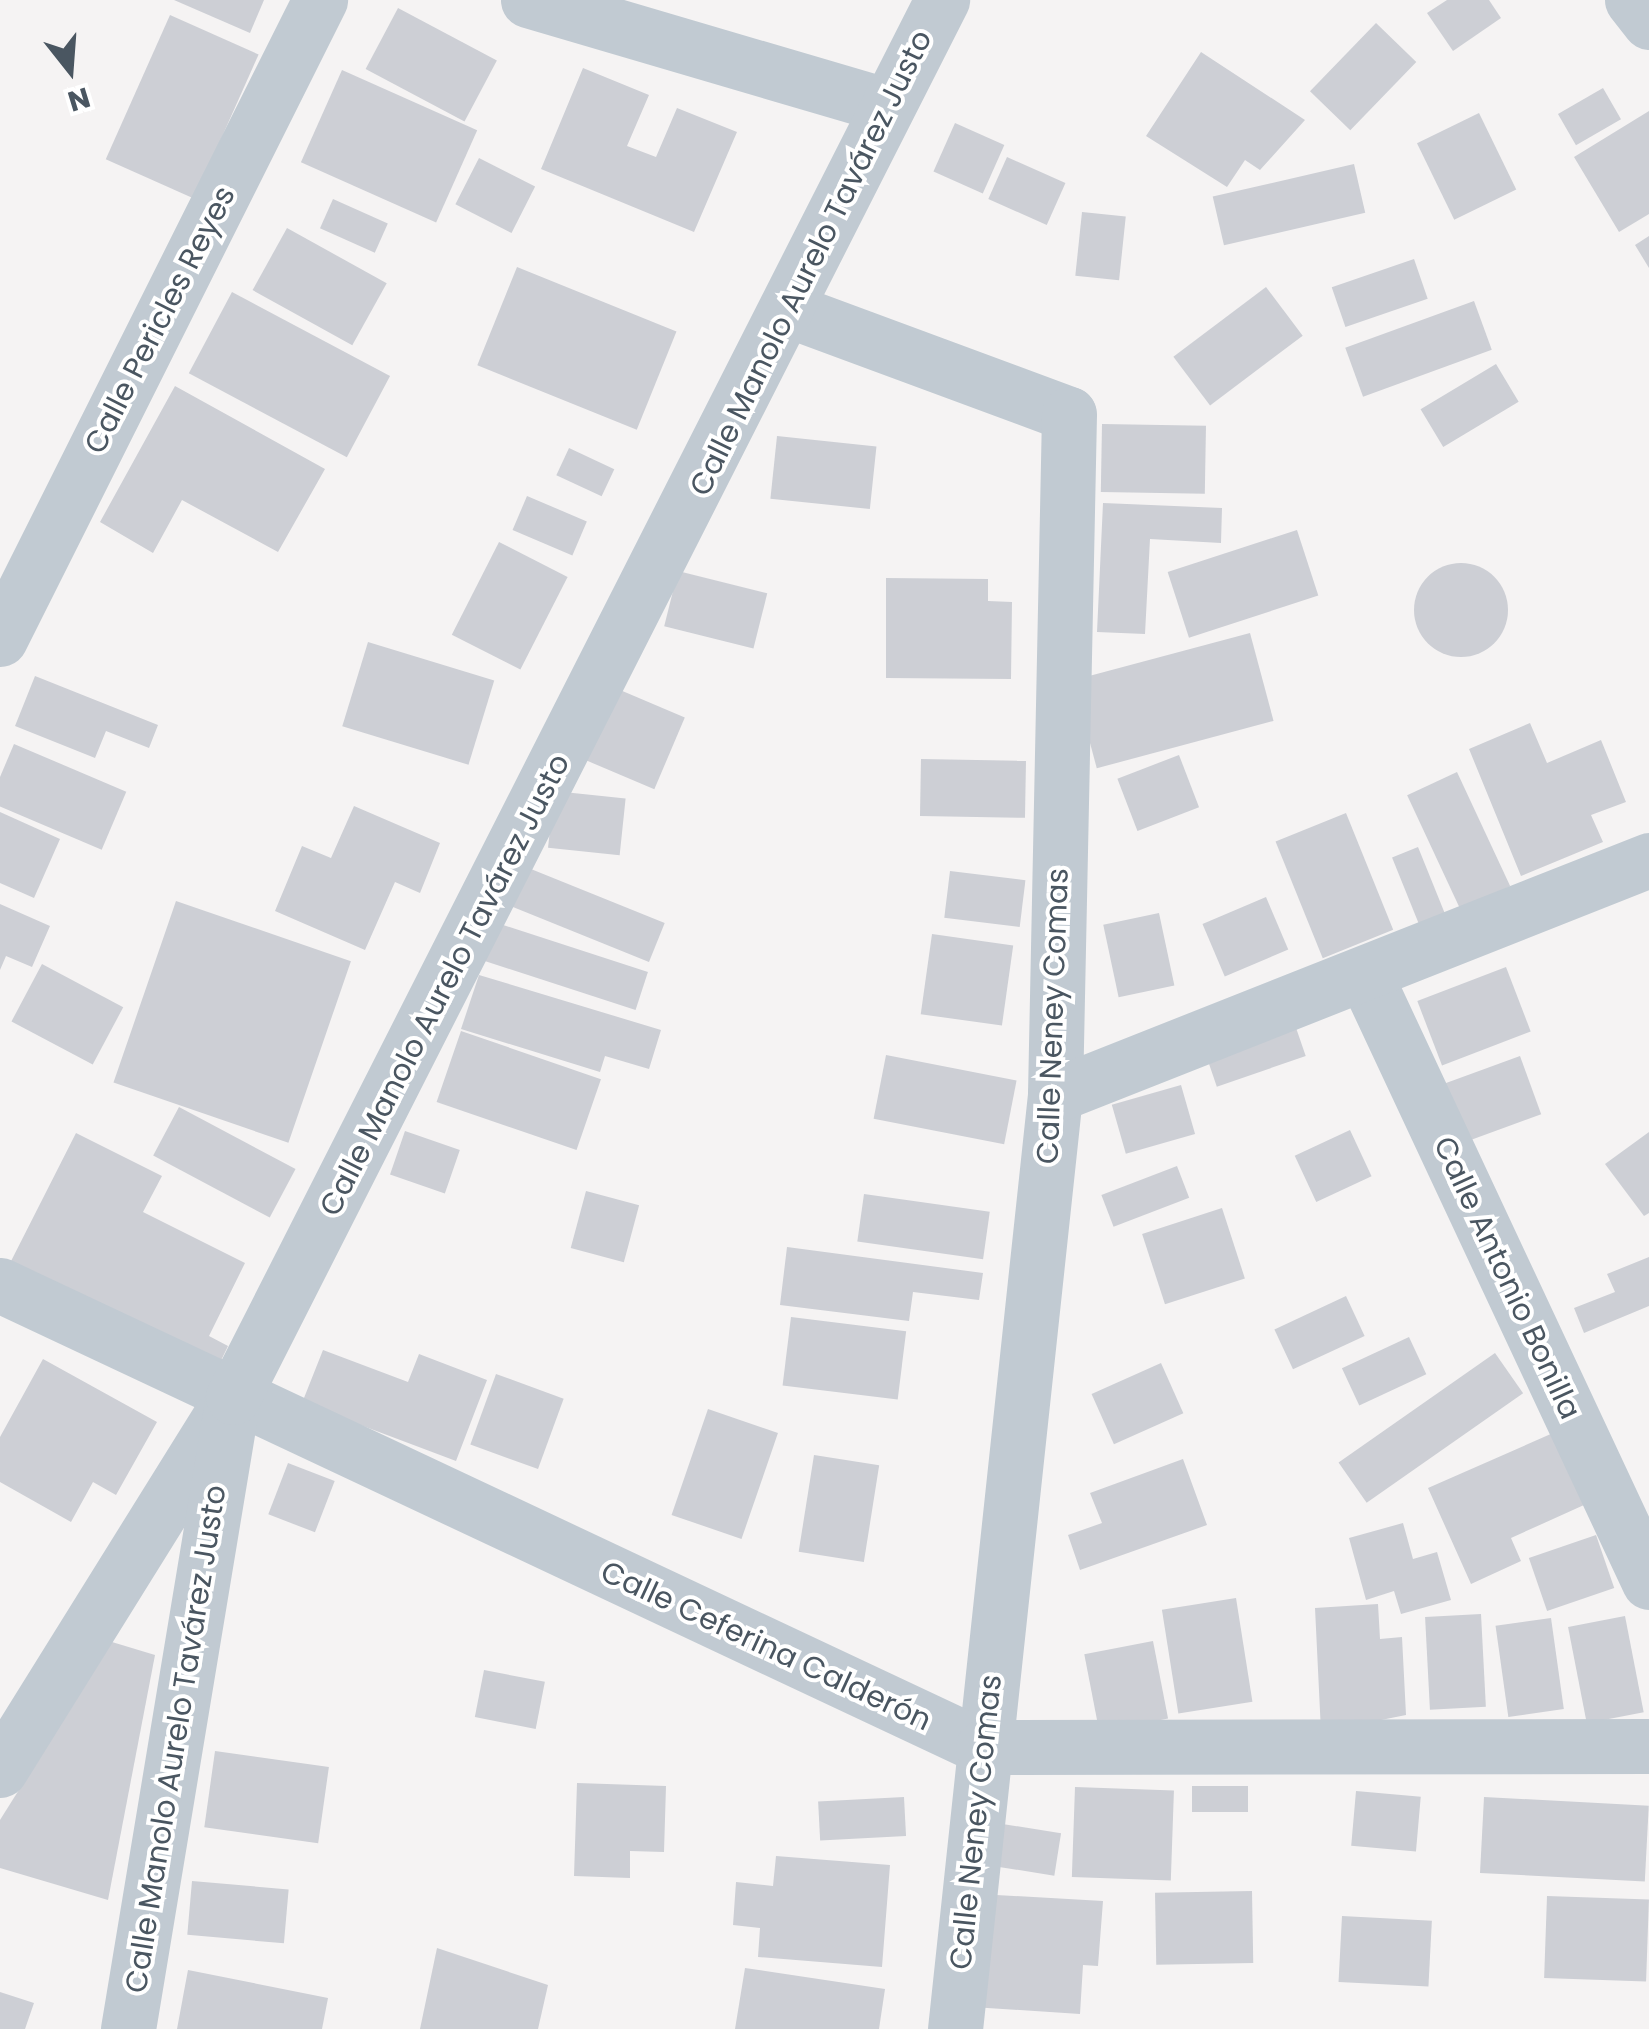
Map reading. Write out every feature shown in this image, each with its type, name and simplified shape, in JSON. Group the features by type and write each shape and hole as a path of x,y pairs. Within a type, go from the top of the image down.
{"street":[{"name":"Calle Pericles Reyes","path":"0,639 320,0"},
{"path":"528,0 882,104"},
{"name":"Calle Manolo Aurelo Tavárez Justo","path":"128,2029 233,1397 791,311 882,104 942,0"},
{"path":"1632,0 1649,22"},
{"name":"Calle Neney Comas","path":"791,311 1069,414 1055,1095 955,2029"},
{"path":"1055,1095 1649,860"},
{"name":"Calle Antonio Bonilla","path":"1365,975 1649,1582"},
{"name":"Calle Ceferina Calderón","path":"0,1286 983,1747 1649,1746"},
{"path":"0,1770 233,1397"}],"building":[{"path":"174,0 264,0 250,33"},
{"path":"1447,0 1489,0 1501,18 1453,51 1427,13"},
{"path":"398,8 497,61 464,122 366,69"},
{"path":"170,15 259,54 194,199 106,159"},
{"path":"1376,23 1416,62 1350,130 1310,91"},
{"path":"1201,52 1305,120 1260,170 1245,160 1227,187 1146,136"},
{"path":"583,68 649,95 627,146 656,157 677,108 737,132 694,232 541,169"},
{"path":"342,70 477,130 436,222 301,162"},
{"path":"1603,88 1621,119 1576,145 1558,114"},
{"path":"1649,111 1649,214 1619,232 1574,157"},
{"path":"1479,113 1516,189 1454,220 1417,143"},
{"path":"955,123 1004,145 983,193 933,171"},
{"path":"1007,157 1065,183 1047,225 988,199"},
{"path":"479,158 535,187 512,233 455,204"},
{"path":"1354,164 1365,213 1224,245 1213,197"},
{"path":"333,199 388,223 375,253 320,228"},
{"path":"1082,212 1126,217 1119,280 1075,276"},
{"path":"287,228 387,283 352,345 253,290"},
{"path":"1649,236 1649,268 1635,245"},
{"path":"1414,259 1428,299 1345,327 1332,287"},
{"path":"517,267 676,331 637,430 477,365"},
{"path":"1266,287 1303,336 1210,406 1173,357"},
{"path":"232,292 390,376 347,457 189,373"},
{"path":"1474,301 1492,350 1363,397 1345,348"},
{"path":"1496,364 1519,402 1443,447 1421,409"},
{"path":"175,386 325,469 278,552 182,500 153,553 100,522"},
{"path":"1102,424 1206,426 1205,494 1101,492"},
{"path":"777,436 876,446 870,509 770,499"},
{"path":"569,448 614,469 602,496 556,475"},
{"path":"527,496 587,521 572,555 513,530"},
{"path":"1103,503 1222,508 1221,543 1150,539 1145,634 1097,632"},
{"path":"1297,530 1318,596 1189,638 1168,572"},
{"path":"499,542 568,577 520,670 452,635"},
{"path":"1461,563 1479,566 1495,576 1505,592 1505,628 1495,644 1479,654 1461,657 1443,654 1427,644 1417,628 1414,610 1417,592 1427,576 1443,566"},
{"path":"678,571 767,593 753,649 664,626"},
{"path":"886,578 988,579 988,601 1012,602 1011,679 886,678"},
{"path":"1250,633 1274,721 1097,768 1073,680"},
{"path":"368,642 494,681 469,765 342,726"},
{"path":"35,676 158,725 149,748 106,731 95,758 15,726"},
{"path":"613,687 685,717 654,789 583,759"},
{"path":"1530,723 1547,763 1601,740 1626,802 1591,815 1603,842 1521,876 1469,749"},
{"path":"14,744 126,792 102,850 0,806 0,777"},
{"path":"1179,755 1199,807 1137,831 1117,779"},
{"path":"921,759 1026,761 1025,818 920,816"},
{"path":"1457,772 1510,886 1460,909 1407,795"},
{"path":"554,791 626,799 620,855 548,848"},
{"path":"354,806 440,843 420,893 395,882 365,950 275,911 302,846 331,858"},
{"path":"0,812 60,839 34,898 0,883"},
{"path":"1346,813 1393,930 1323,958 1276,841"},
{"path":"1418,847 1448,920 1422,931 1392,857"},
{"path":"521,865 665,923 649,962 505,904"},
{"path":"950,871 1025,880 1020,927 944,918"},
{"path":"1266,897 1288,949 1225,976 1202,924"},
{"path":"176,901 351,961 288,1143 113,1083"},
{"path":"0,904 50,926 32,967 6,956 0,970"},
{"path":"1159,913 1174,985 1119,997 1103,925"},
{"path":"491,921 648,972 636,1010 479,959"},
{"path":"932,934 1013,945 1002,1026 921,1014"},
{"path":"42,964 123,1007 93,1065 11,1021"},
{"path":"1506,967 1531,1031 1442,1065 1417,1001"},
{"path":"479,975 661,1030 649,1069 605,1056 600,1072 461,1029"},
{"path":"1294,1022 1306,1056 1217,1087 1205,1053"},
{"path":"461,1031 601,1079 577,1150 437,1102"},
{"path":"886,1055 1017,1080 1004,1144 874,1119"},
{"path":"1520,1056 1541,1114 1463,1143 1442,1084"},
{"path":"1181,1085 1195,1134 1126,1154 1112,1105"},
{"path":"179,1107 296,1169 270,1218 153,1156"},
{"path":"1350,1130 1372,1176 1316,1202 1295,1156"},
{"path":"405,1131 460,1150 445,1193 390,1174"},
{"path":"1649,1132 1649,1213 1644,1216 1605,1164"},
{"path":"76,1133 162,1176 143,1212 245,1263 209,1336 228,1346 214,1375 6,1271"},
{"path":"1177,1166 1189,1198 1114,1227 1101,1195"},
{"path":"586,1191 639,1205 624,1262 571,1248"},
{"path":"864,1194 990,1212 983,1259 857,1242"},
{"path":"1222,1208 1245,1278 1165,1304 1142,1234"},
{"path":"787,1247 983,1273 979,1300 913,1292 909,1321 780,1305"},
{"path":"1649,1257 1649,1306 1584,1333 1574,1308 1615,1292 1607,1274"},
{"path":"1346,1296 1365,1336 1293,1369 1274,1329"},
{"path":"791,1317 906,1331 898,1400 783,1385"},
{"path":"1409,1337 1426,1374 1359,1405 1342,1368"},
{"path":"323,1350 408,1382 419,1354 487,1380 456,1461 302,1403"},
{"path":"1495,1353 1523,1393 1367,1503 1339,1463"},
{"path":"43,1359 157,1422 116,1495 93,1482 71,1522 0,1482 0,1437"},
{"path":"1161,1363 1183,1413 1114,1444 1092,1394"},
{"path":"496,1374 564,1399 538,1469 470,1444"},
{"path":"708,1409 778,1433 742,1539 672,1515"},
{"path":"1553,1433 1584,1505 1511,1538 1521,1561 1471,1584 1428,1488"},
{"path":"814,1455 879,1465 864,1562 799,1552"},
{"path":"1183,1459 1207,1525 1080,1570 1068,1535 1102,1523 1090,1493"},
{"path":"288,1463 335,1481 315,1532 268,1514"},
{"path":"1403,1523 1413,1559 1437,1552 1451,1600 1401,1614 1394,1591 1366,1600 1349,1538"},
{"path":"1596,1535 1614,1588 1547,1611 1529,1558"},
{"path":"1236,1598 1252,1702 1178,1713 1162,1610"},
{"path":"1378,1604 1380,1639 1402,1637 1406,1715 1321,1732 1315,1608"},
{"path":"1481,1614 1486,1707 1430,1710 1425,1617"},
{"path":"1625,1616 1644,1712 1587,1723 1568,1627"},
{"path":"1551,1618 1564,1709 1508,1717 1496,1626"},
{"path":"1153,1641 1168,1719 1099,1732 1084,1654"},
{"path":"112,1642 155,1655 108,1900 0,1868 0,1820"},
{"path":"484,1670 545,1682 536,1729 475,1717"},
{"path":"215,1751 329,1767 318,1843 204,1827"},
{"path":"577,1783 666,1786 664,1852 630,1851 630,1878 574,1876"},
{"path":"1192,1786 1248,1786 1248,1812 1192,1812"},
{"path":"1075,1787 1174,1790 1171,1880 1072,1877"},
{"path":"1356,1791 1421,1797 1416,1851 1351,1846"},
{"path":"904,1797 906,1836 820,1840 818,1802"},
{"path":"1484,1797 1649,1806 1645,1882 1480,1873"},
{"path":"984,1821 1061,1833 1054,1876 977,1863"},
{"path":"776,1856 890,1865 882,1967 758,1957 760,1928 733,1925 736,1882 773,1886"},
{"path":"192,1881 289,1889 284,1943 187,1935"},
{"path":"1252,1891 1253,1963 1156,1965 1155,1893"},
{"path":"979,1894 1103,1901 1098,1966 1083,1965 1080,2014 972,2007"},
{"path":"1547,1896 1649,1900 1646,1982 1544,1978"},
{"path":"1342,1916 1432,1921 1428,1987 1339,1982"},
{"path":"437,1948 548,1985 538,2029 420,2029"},
{"path":"745,1968 885,1989 879,2029 735,2029"},
{"path":"188,1970 328,1998 322,2029 177,2029"},
{"path":"0,1992 34,2003 25,2029 0,2029"}]}
